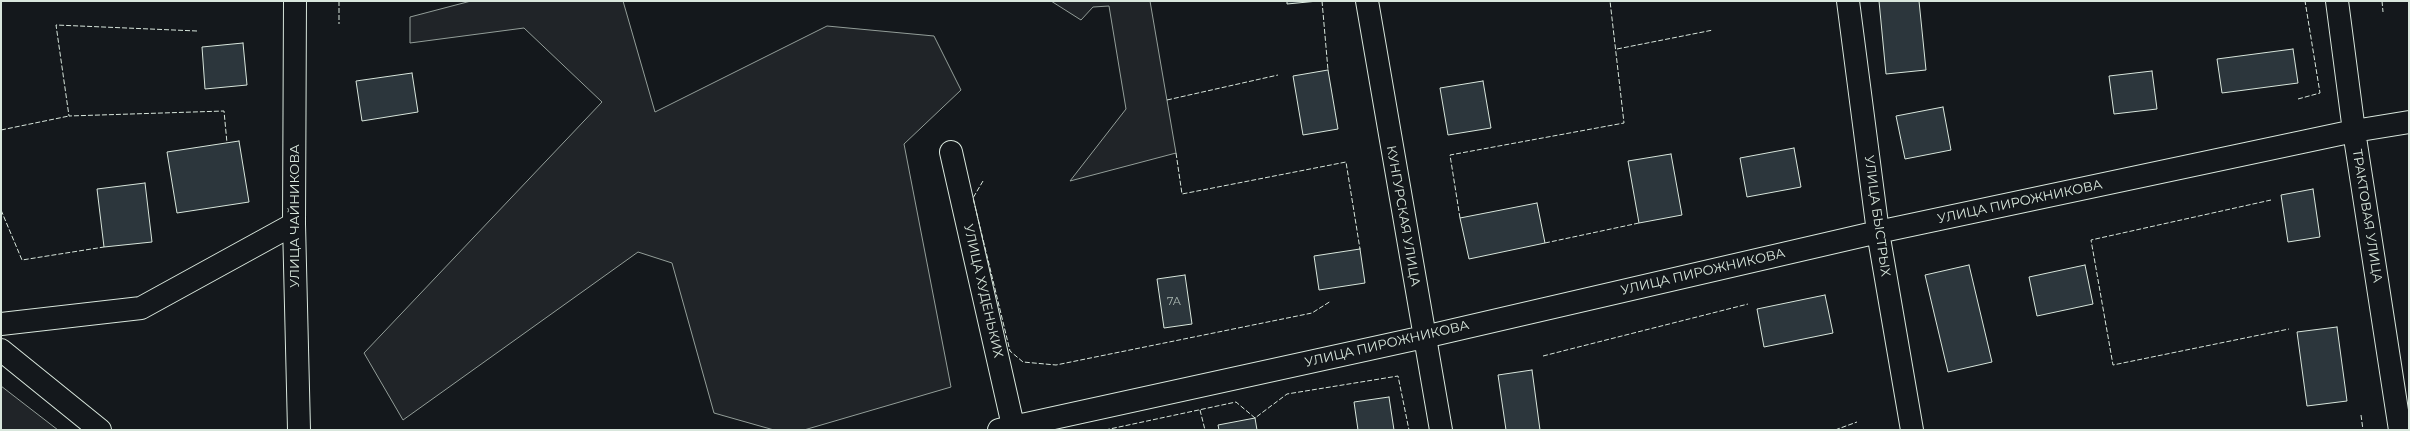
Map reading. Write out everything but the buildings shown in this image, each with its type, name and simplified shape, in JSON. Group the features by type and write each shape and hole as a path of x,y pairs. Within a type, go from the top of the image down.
{"street":[{"name":"УЛИЦА ЧАЙНИКОВА","path":"295,1 294,224 299,430"},
{"name":"КУНГУРСКАЯ УЛИЦА","path":"1367,1 1440,430"},
{"name":"УЛИЦА БЫСТРЫХ","path":"1848,1 1878,232 1912,430"},
{"name":"ТРАКТОВАЯ УЛИЦА","path":"2337,1 2354,131 2400,430"},
{"name":"УЛИЦА ПИРОЖНИКОВА","path":"1009,429 1424,337 1878,232 2354,131 2409,122"},
{"name":"УЛИЦА ХУДЕНЬКИХ","path":"951,152 1009,429"},
{"path":"1,324 141,308 294,224"},
{"path":"1,350 100,430"}],"shaded area":[{"path":"471,1 623,1 655,112 827,26 934,36 961,90 904,144 951,387 804,430 774,430 714,413 672,263 638,252 403,420 364,353 602,102 524,28 410,43 410,17"},
{"path":"1051,1 1150,1 1176,153 1070,181 1126,109 1109,6 1093,7 1081,20"},
{"path":"1,386 58,430 1,430"}],"fence":[{"path":"339,1 339,24"},
{"path":"1322,1 1328,70"},
{"path":"1460,218 1450,155 1624,123 1610,1"},
{"path":"2298,99 2320,93 2305,1"},
{"path":"2382,1 2383,12"},
{"path":"197,31 56,25 69,116 224,111 227,143"},
{"path":"1617,49 1713,30"},
{"path":"1167,100 1278,75"},
{"path":"1,130 69,116"},
{"path":"1176,153 1182,194 1346,162 1360,249"},
{"path":"983,181 973,198 1010,351 1023,362 1056,365 1312,313 1331,301"},
{"path":"2271,200 2091,240 2113,365 2289,329"},
{"path":"1,210 22,260 104,247"},
{"path":"1545,243 1639,223"},
{"path":"1543,356 1748,304"},
{"path":"1105,430 1236,402 1255,418 1287,394 1398,376 1409,430"},
{"path":"1200,410 1205,430"},
{"path":"2361,415 2363,430"},
{"path":"1835,430 1857,422"}]}
